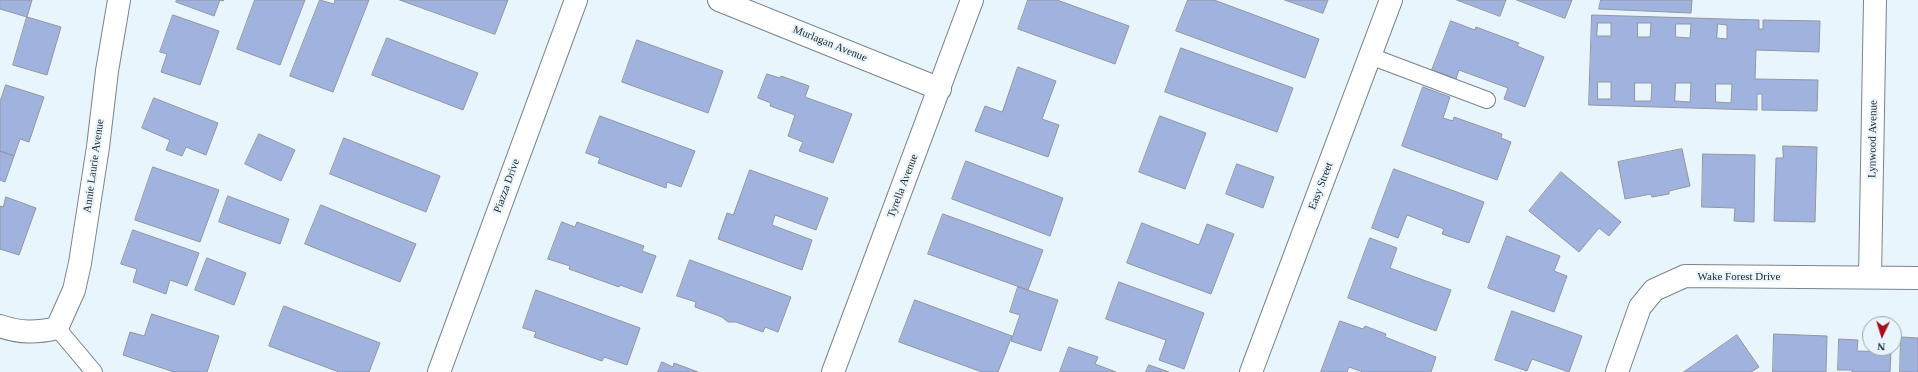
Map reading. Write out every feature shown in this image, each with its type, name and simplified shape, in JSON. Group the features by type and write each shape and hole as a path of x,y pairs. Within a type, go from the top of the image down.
{"street":[{"name":"Annie Laurie Avenue","path":"57,328 74,290 80,262 98,147 107,70 119,0"},
{"name":"Piazza Drive","path":"439,372 576,0"},
{"name":"Murlagan Avenue","path":"719,0 940,89"},
{"name":"Tyrella Avenue","path":"833,372 972,0"},
{"name":"Easy Street","path":"1251,372 1391,0"},
{"name":"Lynwood Avenue","path":"1870,277 1874,0"},
{"name":"Wake Forest Drive","path":"1617,372 1640,307 1654,290 1685,276 1918,278"},
{"path":"0,326 10,330 37,333 57,328"}],"lane":[{"path":"1370,56 1487,100"},
{"path":"57,328 94,372"}],"building":[{"path":"0,0 32,0 27,17 0,9"},
{"path":"177,0 220,0 214,16 176,2"},
{"path":"255,0 305,0 280,65 237,49"},
{"path":"320,0 334,4 335,0 369,0 333,92 290,76"},
{"path":"400,0 508,0 495,34"},
{"path":"1028,0 1057,0 1129,26 1115,64 1018,29"},
{"path":"1188,0 1214,0 1319,39 1305,78 1176,31"},
{"path":"1285,0 1328,0 1323,13"},
{"path":"1457,0 1506,0 1500,16"},
{"path":"1517,0 1572,0 1565,18"},
{"path":"1601,0 1692,0 1691,13 1599,9"},
{"path":"173,15 219,31 200,85 161,72 167,54 160,52"},
{"path":"1592,15 1759,20 1759,29 1763,29 1763,20 1820,21 1819,52 1756,50 1755,79 1818,80 1817,111 1762,110 1762,94 1757,94 1757,110 1589,105","holes":["1598,23 1611,23 1611,36 1597,36","1638,23 1651,23 1650,37 1638,37","1676,24 1691,24 1690,38 1676,37","1718,24 1727,25 1727,39 1717,38","1598,82 1611,82 1611,99 1598,99","1635,83 1652,83 1651,101 1635,101","1676,83 1691,83 1690,102 1675,101","1716,84 1732,84 1731,103 1716,102"]},
{"path":"27,17 61,27 47,75 13,65"},
{"path":"1451,21 1475,30 1476,27 1519,43 1517,46 1544,57 1525,107 1504,99 1508,88 1459,70 1456,79 1432,70"},
{"path":"387,38 478,73 463,110 372,75"},
{"path":"637,40 723,71 708,113 622,82"},
{"path":"1181,48 1293,88 1277,132 1165,92"},
{"path":"1018,67 1056,81 1042,119 1059,125 1048,157 975,131 985,106 1002,112"},
{"path":"767,74 780,78 781,76 809,86 805,97 852,114 833,163 799,151 803,142 788,136 795,115 770,106 771,103 758,98"},
{"path":"6,85 44,97 29,142 20,139 14,156 0,151 0,102"},
{"path":"1423,87 1450,97 1443,118 1453,121 1454,117 1502,134 1501,138 1511,142 1497,180 1402,146"},
{"path":"154,98 218,123 206,155 186,147 182,156 166,150 170,140 142,128"},
{"path":"600,116 695,151 681,187 667,182 666,188 598,163 600,158 586,153"},
{"path":"1160,116 1206,133 1185,189 1139,172"},
{"path":"259,134 295,150 281,181 245,164"},
{"path":"344,138 440,176 426,212 330,174"},
{"path":"1783,146 1817,147 1815,222 1774,221 1776,158 1783,158"},
{"path":"1682,149 1690,186 1669,191 1669,194 1652,197 1651,194 1625,199 1618,162"},
{"path":"0,151 14,156 5,182 0,180"},
{"path":"1703,154 1755,155 1754,222 1734,221 1735,208 1702,207"},
{"path":"966,161 1063,198 1050,236 952,199"},
{"path":"1237,164 1274,177 1263,208 1226,194"},
{"path":"153,167 219,190 200,242 135,220"},
{"path":"1394,169 1484,202 1469,243 1442,234 1444,229 1407,215 1398,238 1372,228"},
{"path":"750,170 828,198 816,230 775,215 772,225 812,240 802,270 718,239 727,213 733,215"},
{"path":"1561,172 1621,222 1609,236 1599,228 1579,252 1529,211"},
{"path":"228,196 289,219 280,244 219,222"},
{"path":"6,197 36,208 19,255 0,249 0,206 3,207"},
{"path":"321,205 416,244 400,282 305,244"},
{"path":"943,214 1043,250 1028,290 928,254"},
{"path":"562,222 575,227 577,222 644,246 642,251 656,256 642,293 620,285 619,287 569,269 570,266 548,259"},
{"path":"1142,223 1199,245 1207,224 1234,234 1211,294 1127,263"},
{"path":"133,230 199,253 187,286 170,280 166,294 133,282 137,269 121,264"},
{"path":"1507,236 1560,256 1554,271 1567,276 1554,312 1488,288"},
{"path":"1370,238 1397,248 1390,268 1451,290 1436,331 1348,298"},
{"path":"207,258 246,273 234,305 195,290"},
{"path":"690,260 791,297 778,332 765,327 763,332 736,322 728,322 722,317 695,307 696,302 677,296"},
{"path":"1119,282 1204,313 1184,369 1159,360 1166,340 1106,319"},
{"path":"1018,287 1058,300 1041,351 1011,341 1020,315 1010,312"},
{"path":"536,290 640,328 627,365 604,357 602,361 534,337 536,332 523,328"},
{"path":"915,300 1012,336 998,372 982,372 899,342"},
{"path":"284,306 380,343 369,372 339,372 269,346"},
{"path":"1512,311 1582,336 1569,372 1532,359 1527,371 1495,360"},
{"path":"152,314 219,336 207,372 174,372 123,355 130,332 144,336"},
{"path":"1340,321 1363,329 1365,326 1386,334 1385,337 1436,357 1431,372 1363,372 1349,367 1347,372 1321,372"},
{"path":"1774,334 1827,336 1826,372 1773,372"},
{"path":"1737,335 1759,367 1751,372 1684,372"},
{"path":"1902,337 1918,338 1918,372 1900,372"},
{"path":"1839,339 1858,340 1857,351 1862,351 1862,356 1891,356 1890,372 1852,372 1852,370 1838,370"},
{"path":"1069,347 1098,357 1095,364 1116,372 1060,372"},
{"path":"662,362 673,367 674,363 698,372 658,372"},
{"path":"1149,365 1169,372 1146,372"}]}
